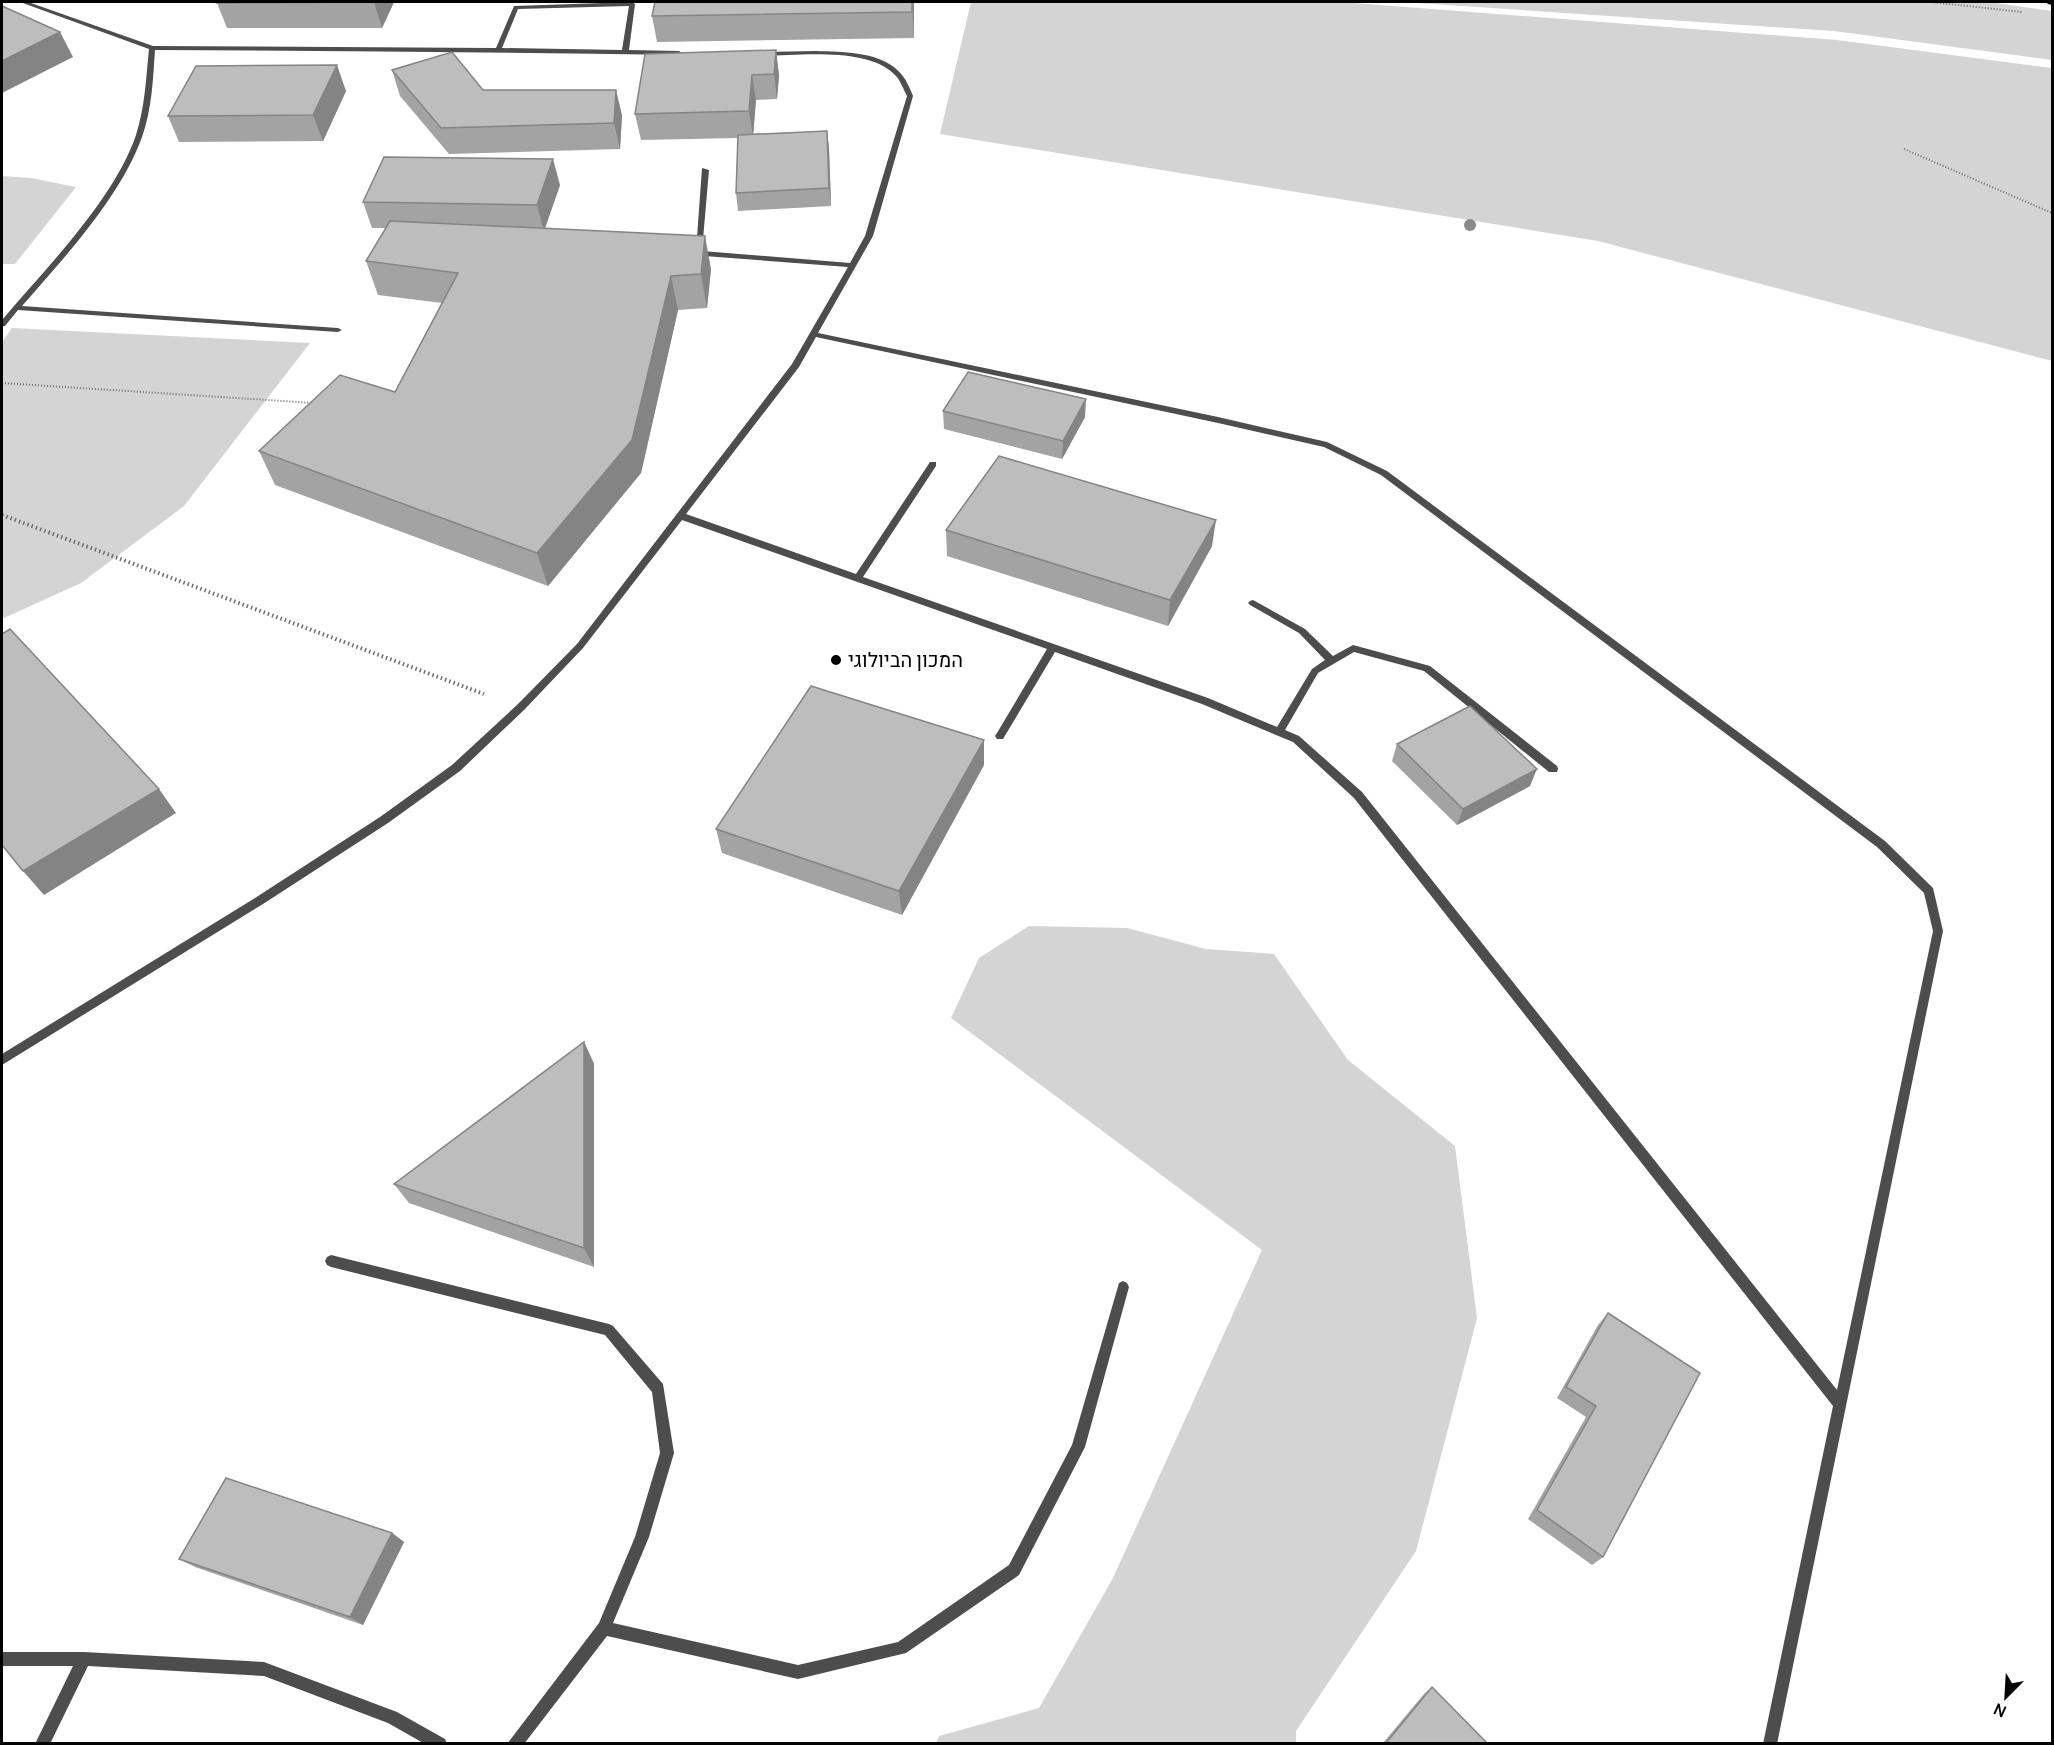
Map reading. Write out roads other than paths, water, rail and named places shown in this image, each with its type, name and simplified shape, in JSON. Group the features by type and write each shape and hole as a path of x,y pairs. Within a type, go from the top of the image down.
{"street":[{"path":"23,2 152,48 694,53"},
{"path":"498,50 516,7 632,4 625,53"},
{"path":"2,324 88,226 134,146 143,113 152,48"},
{"path":"2,1060 231,919 384,820 456,768 580,646 796,366 869,236 910,96 898,75 882,62 854,56 752,54"},
{"path":"699,254 705,170"},
{"path":"688,253 852,265"},
{"path":"16,308 338,330"},
{"path":"813,334 1218,420 1327,446 1384,473 1881,844 1929,891 1938,931 1770,1743"},
{"path":"858,578 933,464"},
{"path":"681,516 1205,701 1296,739 1358,795 1840,1404"},
{"path":"1253,603 1302,631 1332,661"},
{"path":"1000,735 1053,647"},
{"path":"1279,732 1315,671 1353,648 1427,668 1553,770"},
{"path":"331,1261 609,1329 658,1389 666,1453 642,1537 604,1628 514,1743"},
{"path":"604,1628 798,1672 901,1648 1014,1570 1078,1447 1123,1287"},
{"path":"2,1659 84,1659 264,1669 392,1717 440,1743"},
{"path":"42,1743 84,1659"}],"place":[{"name":"המכון הביולוגי","path":"836,660"}]}
